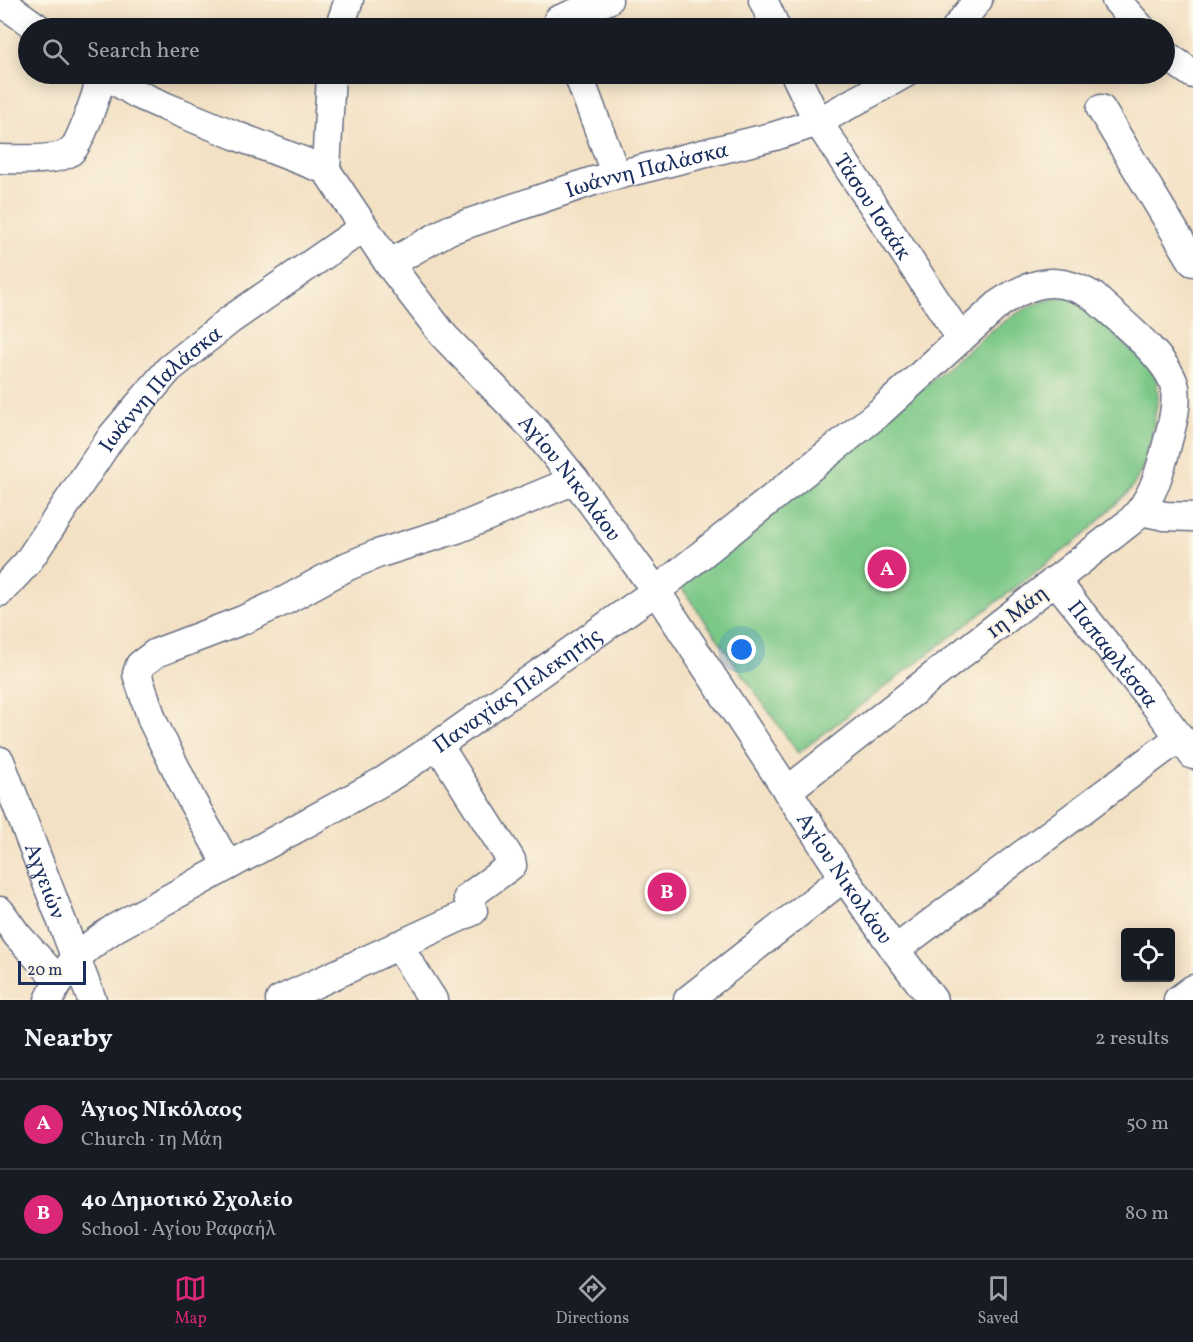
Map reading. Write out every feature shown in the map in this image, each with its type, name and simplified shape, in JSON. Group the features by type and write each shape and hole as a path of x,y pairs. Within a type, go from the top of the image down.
{"street":[{"path":"343,18 349,0"},
{"path":"556,16 608,0"},
{"path":"763,0 771,18"},
{"path":"964,18 978,0"},
{"path":"1116,0 1132,18"},
{"path":"0,1 24,18"},
{"path":"1175,62 1193,74"},
{"path":"0,159 55,157 70,152 80,140 100,84"},
{"path":"120,84 164,106 326,170 330,84"},
{"path":"582,84 616,175"},
{"name":"Τάσου Ισαάκ","path":"800,84 818,122 960,337"},
{"name":"Ιωάννη Παλάσκα","path":"389,264 449,230 565,190 616,175 776,136 818,122 886,84"},
{"path":"1101,109 1193,262"},
{"name":"Αγίου Νικολάου","path":"326,170 363,228 444,336 535,430 575,480 656,591 924,997"},
{"name":"Ιωάννη Παλάσκα","path":"0,592 27,563 112,436 169,369 230,320 363,228"},
{"name":"1η Μάη","path":"787,791 1131,521 1141,511 1152,493 1160,471 1175,397 1184,380 1171,377 1159,359 1092,296 1065,284 1046,283 1021,290 994,307 960,337"},
{"name":"Παναγίας Πελεκητής","path":"54,990 75,958 115,928 385,780 656,591 880,412 960,337"},
{"path":"228,866 192,801 153,722 137,674 140,665 156,653 243,620 286,600 348,566 377,554 457,529 575,480"},
{"path":"1141,511 1165,516 1193,517"},
{"name":"Παπαφλέσσα","path":"1055,580 1186,746"},
{"path":"280,1000 473,911 468,897 512,865 438,745"},
{"path":"895,950 1186,746"},
{"name":"Αγγειών","path":"0,761 92,1000"},
{"path":"688,1000 844,877"},
{"path":"0,911 54,990"},
{"path":"398,945 433,1000"},
{"path":"1178,1000 1193,988"}],"green space":[{"path":"1061,297 1080,301 1148,365 1157,381 1158,398 1151,440 1143,467 1132,488 1083,536 798,753 681,587 991,331 1033,305"}],"place":[{"name":"Άγιος ΝΙκόλαος","path":"887,569"},
{"name":"4ο Δημοτικό Σχολείο","path":"667,892"}]}
